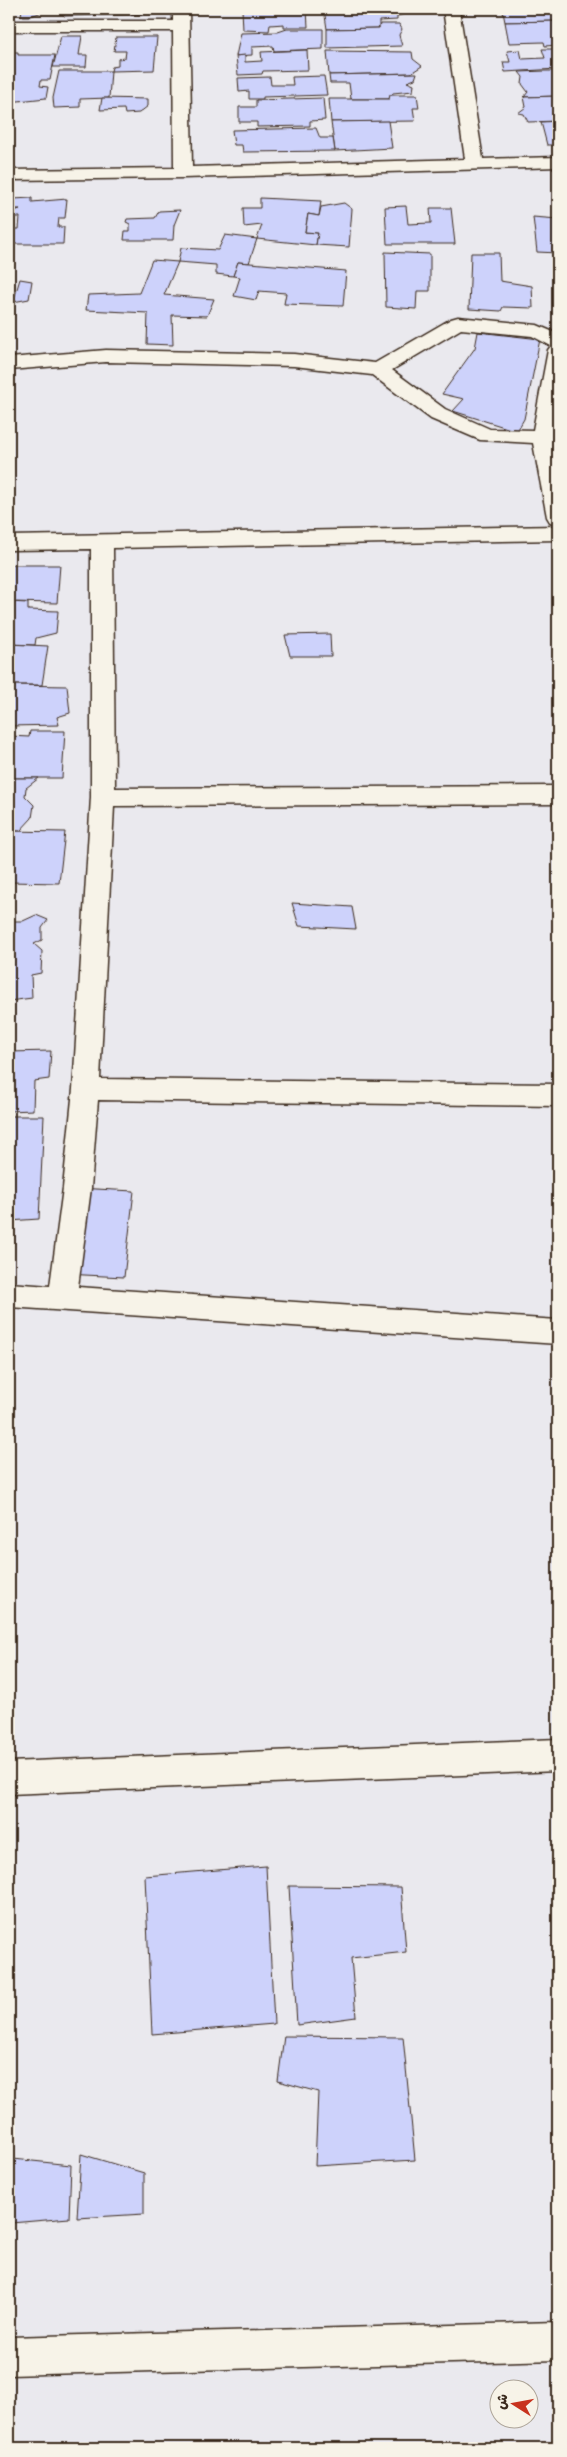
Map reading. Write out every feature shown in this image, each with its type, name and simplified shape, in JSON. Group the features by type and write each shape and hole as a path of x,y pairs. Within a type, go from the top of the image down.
{"street":[{"path":"451,9 475,164"},
{"path":"9,26 181,17 182,173"},
{"path":"9,175 182,173 558,162"},
{"path":"378,370 458,324 537,331 558,342"},
{"path":"558,350 542,437 558,517"},
{"path":"9,364 106,356 294,360 378,370 438,414 487,435 542,437"},
{"path":"9,543 102,543 558,533"},
{"path":"62,1299 78,1188 86,1089 103,796 102,543"},
{"path":"103,796 558,795"},
{"path":"86,1089 558,1095"},
{"path":"9,1295 558,1332"},
{"path":"9,1778 558,1755"},
{"path":"9,2356 558,2341"}],"building":[{"path":"22,9 61,9 61,11 21,16"},
{"path":"65,9 108,9 108,15 64,16"},
{"path":"108,9 155,9 155,14 108,15"},
{"path":"242,9 307,9 308,27 284,27 284,24 270,25 269,31 243,30"},
{"path":"324,9 405,9 405,14 397,16 397,20 379,21 379,28 327,29"},
{"path":"505,9 558,9 558,21 505,22 503,12"},
{"path":"558,21 558,45 545,46 544,42 509,43 505,22"},
{"path":"380,24 399,24 402,29 399,35 402,46 327,48 327,29 379,28"},
{"path":"287,29 323,29 323,49 274,51 273,46 252,47 252,55 236,56 241,33 278,32"},
{"path":"61,36 82,36 79,55 87,55 86,67 53,67"},
{"path":"116,37 157,37 154,70 111,71 112,67 118,66 118,59 125,58 126,51 114,51"},
{"path":"542,49 558,49 558,69 505,72 503,62 510,62 507,51 520,50 522,59 545,58"},
{"path":"307,50 308,70 263,71 262,74 238,75 236,56 245,55 245,62 262,61 261,52"},
{"path":"327,51 412,52 413,59 422,66 411,73 329,75"},
{"path":"9,52 18,52 18,55 55,55 50,80 41,80 40,86 48,87 46,98 9,102"},
{"path":"59,71 111,71 109,98 80,99 80,107 54,108 53,98"},
{"path":"558,71 558,96 524,97 528,92 522,84 523,77 519,72"},
{"path":"417,73 415,79 407,82 414,85 413,91 393,93 389,99 351,99 349,83 330,83 329,75"},
{"path":"324,76 327,95 249,99 249,91 239,92 238,78 270,77 271,85 293,85 292,77"},
{"path":"390,95 417,95 419,108 413,108 415,121 331,122 329,99 389,99"},
{"path":"558,96 558,121 528,122 524,114 518,113 526,107 524,97"},
{"path":"102,98 148,99 148,106 139,113 125,114 124,109 100,110"},
{"path":"323,98 325,120 310,121 310,126 257,127 257,122 239,122 239,107 256,107 256,100"},
{"path":"388,121 392,148 335,151 331,122"},
{"path":"558,121 558,145 547,145 541,122"},
{"path":"316,128 320,138 333,138 335,151 243,152 242,145 234,145 232,130"},
{"path":"32,198 32,202 67,199 65,218 59,218 58,227 64,227 63,244 11,244 12,229 19,229 20,217 13,217 14,211 20,209 12,209 13,199"},
{"path":"260,198 321,201 319,216 308,214 305,232 318,233 316,245 257,239 262,225 244,227 243,208 260,208"},
{"path":"344,203 352,209 349,247 316,245 318,233 305,232 308,214 319,216 321,207"},
{"path":"406,206 408,224 431,223 430,208 451,208 455,244 387,244 385,207"},
{"path":"180,210 174,225 173,240 124,240 125,231 130,231 130,224 126,222 127,219 155,218 159,211"},
{"path":"533,217 558,219 558,253 537,252"},
{"path":"225,235 257,239 249,263 238,262 233,276 216,274 216,265 178,262 181,248 218,250"},
{"path":"385,252 430,254 430,291 417,291 416,309 386,307"},
{"path":"471,253 499,253 500,281 532,286 533,308 503,307 501,311 469,309"},
{"path":"152,260 178,262 164,295 214,299 207,316 172,315 173,345 147,344 148,313 86,310 88,295 139,293"},
{"path":"238,262 346,271 343,306 284,304 286,293 259,291 256,300 234,296 240,277 233,276"},
{"path":"20,279 32,281 29,299 13,302"},
{"path":"478,332 540,339 524,419 517,431 453,411 464,399 442,394 475,348"},
{"path":"9,565 60,565 57,603 9,602"},
{"path":"9,602 28,603 28,610 58,611 56,633 36,638 35,645 9,644"},
{"path":"330,634 331,656 290,656 285,635"},
{"path":"9,644 48,646 42,685 9,685"},
{"path":"9,685 67,686 70,713 57,717 59,725 9,726"},
{"path":"30,731 65,731 62,778 9,778 9,736 29,737"},
{"path":"9,778 39,778 26,788 25,796 34,805 32,818 20,831 9,831"},
{"path":"9,831 65,832 59,883 9,882"},
{"path":"292,903 352,907 356,929 299,926"},
{"path":"36,915 48,920 42,928 42,940 34,944 42,951 41,973 31,975 32,998 9,1001 9,921 23,921"},
{"path":"51,1051 49,1079 34,1081 33,1110 9,1111 9,1052"},
{"path":"9,1116 44,1116 39,1219 9,1221"},
{"path":"77,1188 134,1191 124,1277 65,1274"},
{"path":"266,1866 274,2024 152,2034 145,1876"},
{"path":"289,1886 401,1887 406,1952 351,1958 356,2017 297,2025"},
{"path":"284,2036 403,2037 415,2160 315,2166 318,2092 278,2081"},
{"path":"81,2154 144,2173 144,2214 77,2218"},
{"path":"13,2159 71,2165 69,2218 11,2223"}]}
